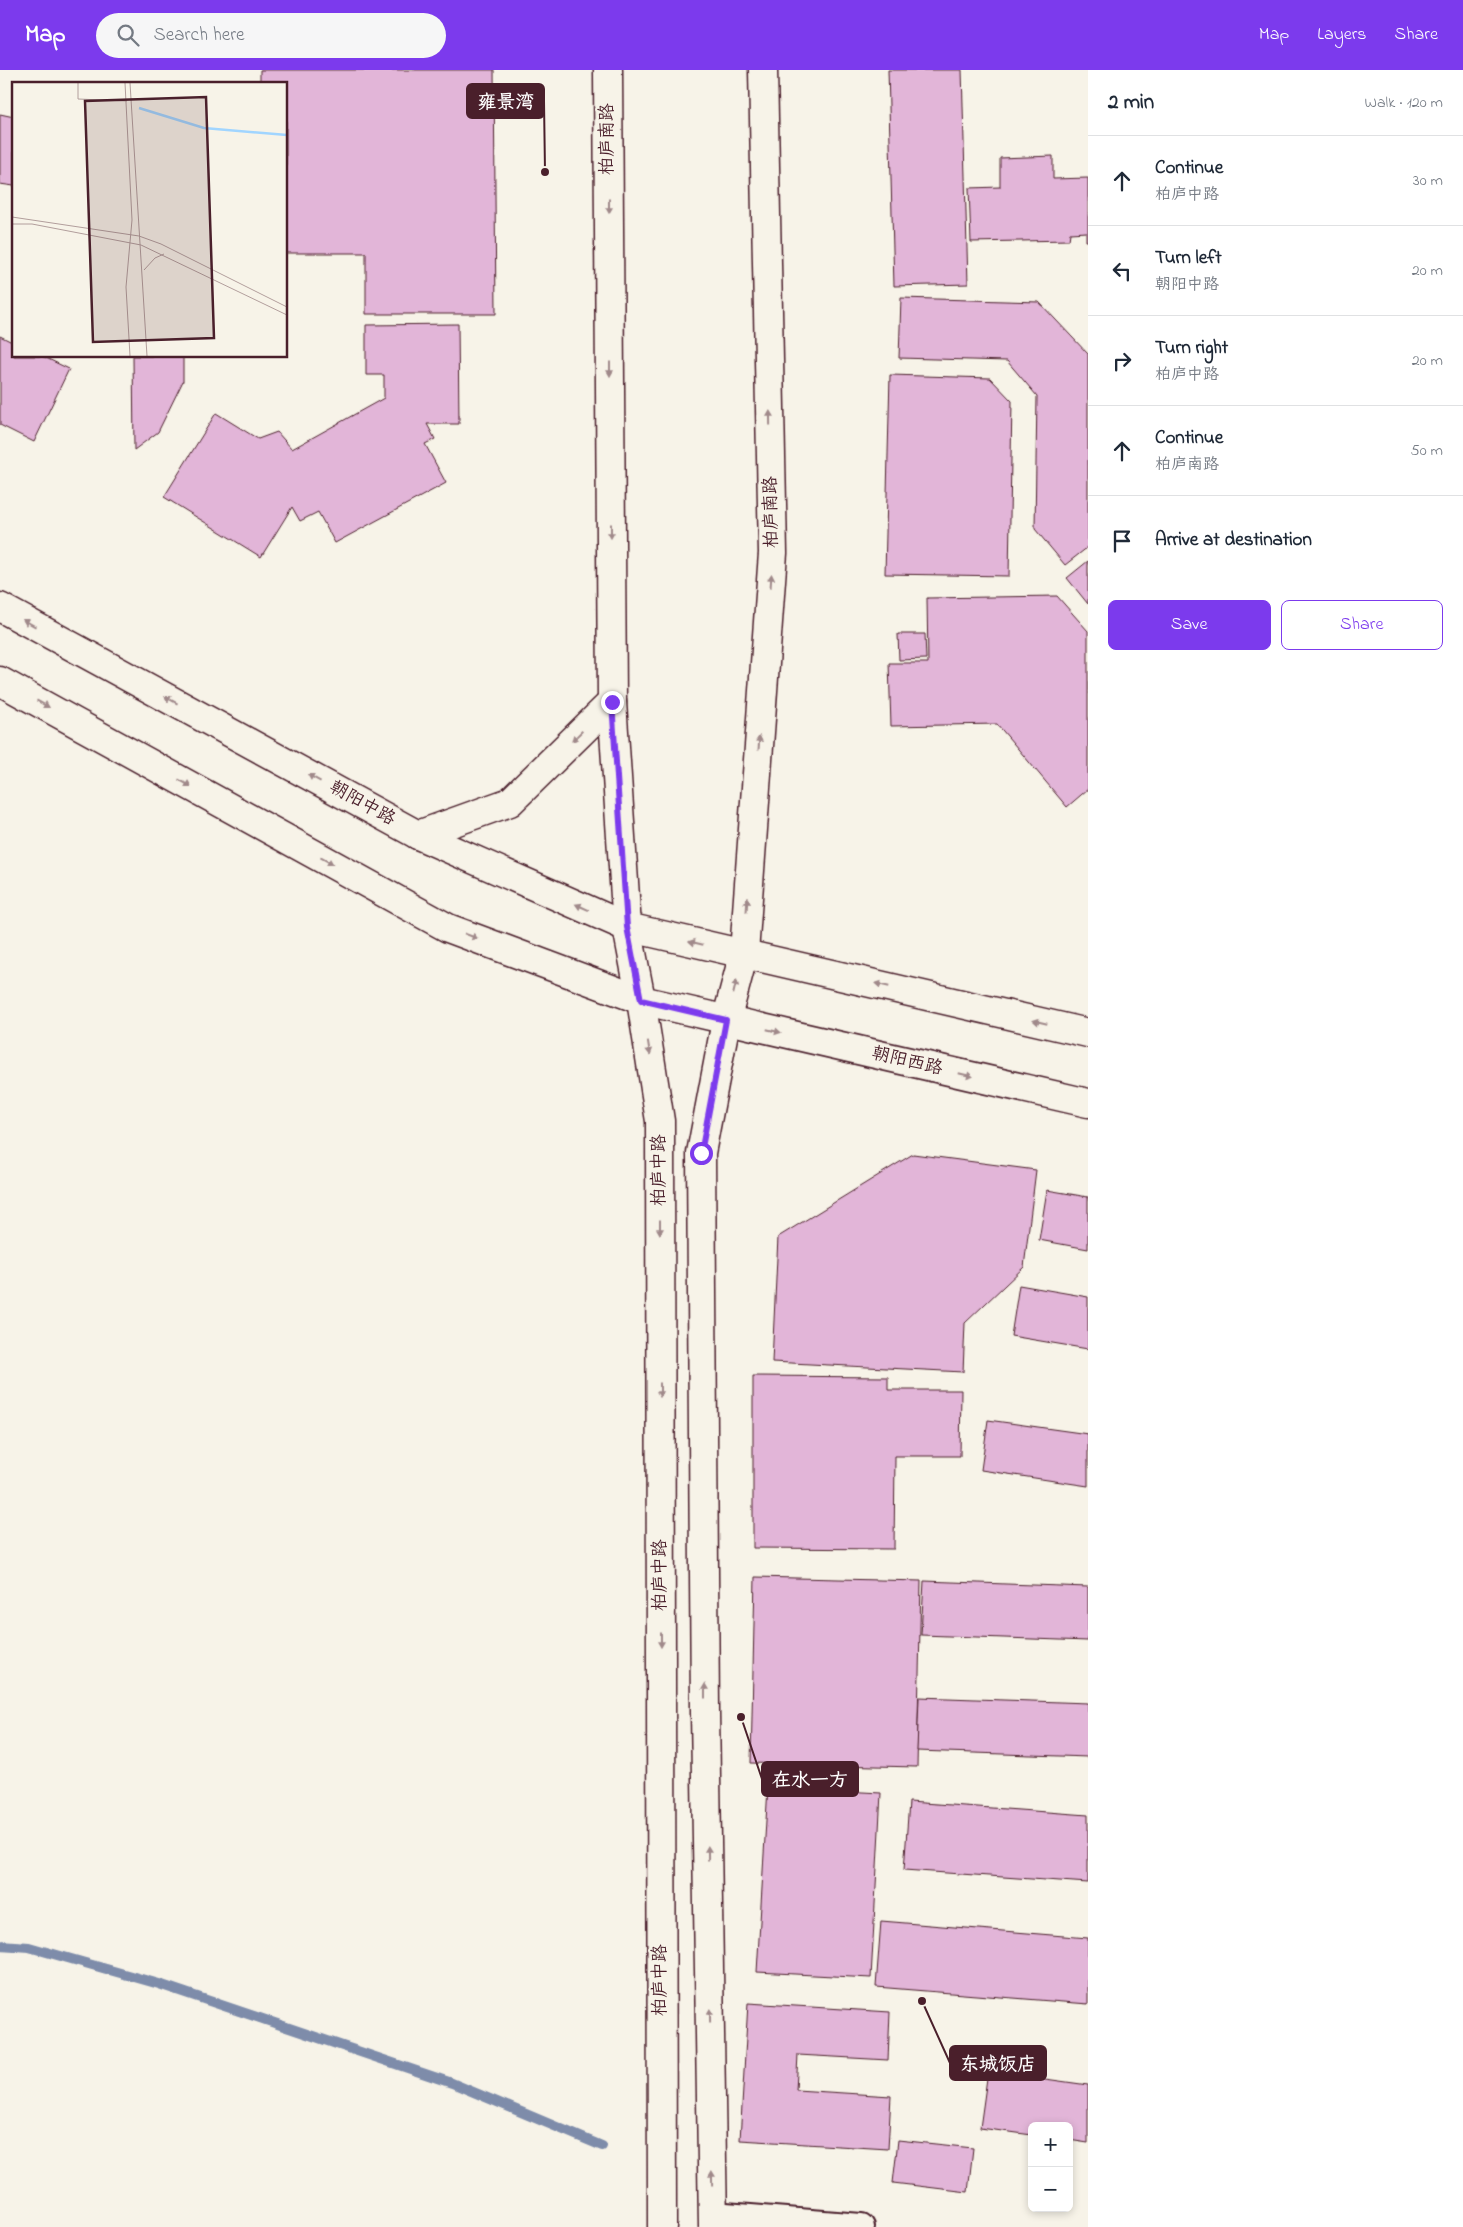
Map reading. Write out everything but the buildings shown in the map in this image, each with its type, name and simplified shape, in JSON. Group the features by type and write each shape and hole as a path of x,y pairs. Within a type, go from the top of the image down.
{"main road":[{"name":"柏庐南路","path":"608,70 612,702 627,927"},
{"name":"柏庐南路","path":"744,953 773,553 763,70"},
{"name":"朝阳中路","path":"0,607 418,835 627,927 744,953"},
{"path":"0,681 448,928 641,1000 726,1020"},
{"path":"418,835 510,802 612,702"},
{"name":"柏庐中路","path":"627,927 660,1120 662,2227"},
{"path":"713,2221 705,1702 701,1153 726,1020 744,953 1088,1032"},
{"name":"朝阳西路","path":"726,1020 1088,1103"}],"street":[{"path":"713,2221 861,2227"}],"waterway":[{"path":"0,1945 29,1947 159,1984 452,2083 602,2146"}],"place":[{"name":"雍景湾","path":"545,172"},
{"name":"在水一方","path":"741,1717"},
{"name":"东城饭店","path":"922,2001"}],"route":[{"path":"612,702 627,927 641,1000 726,1020 701,1153"}]}
